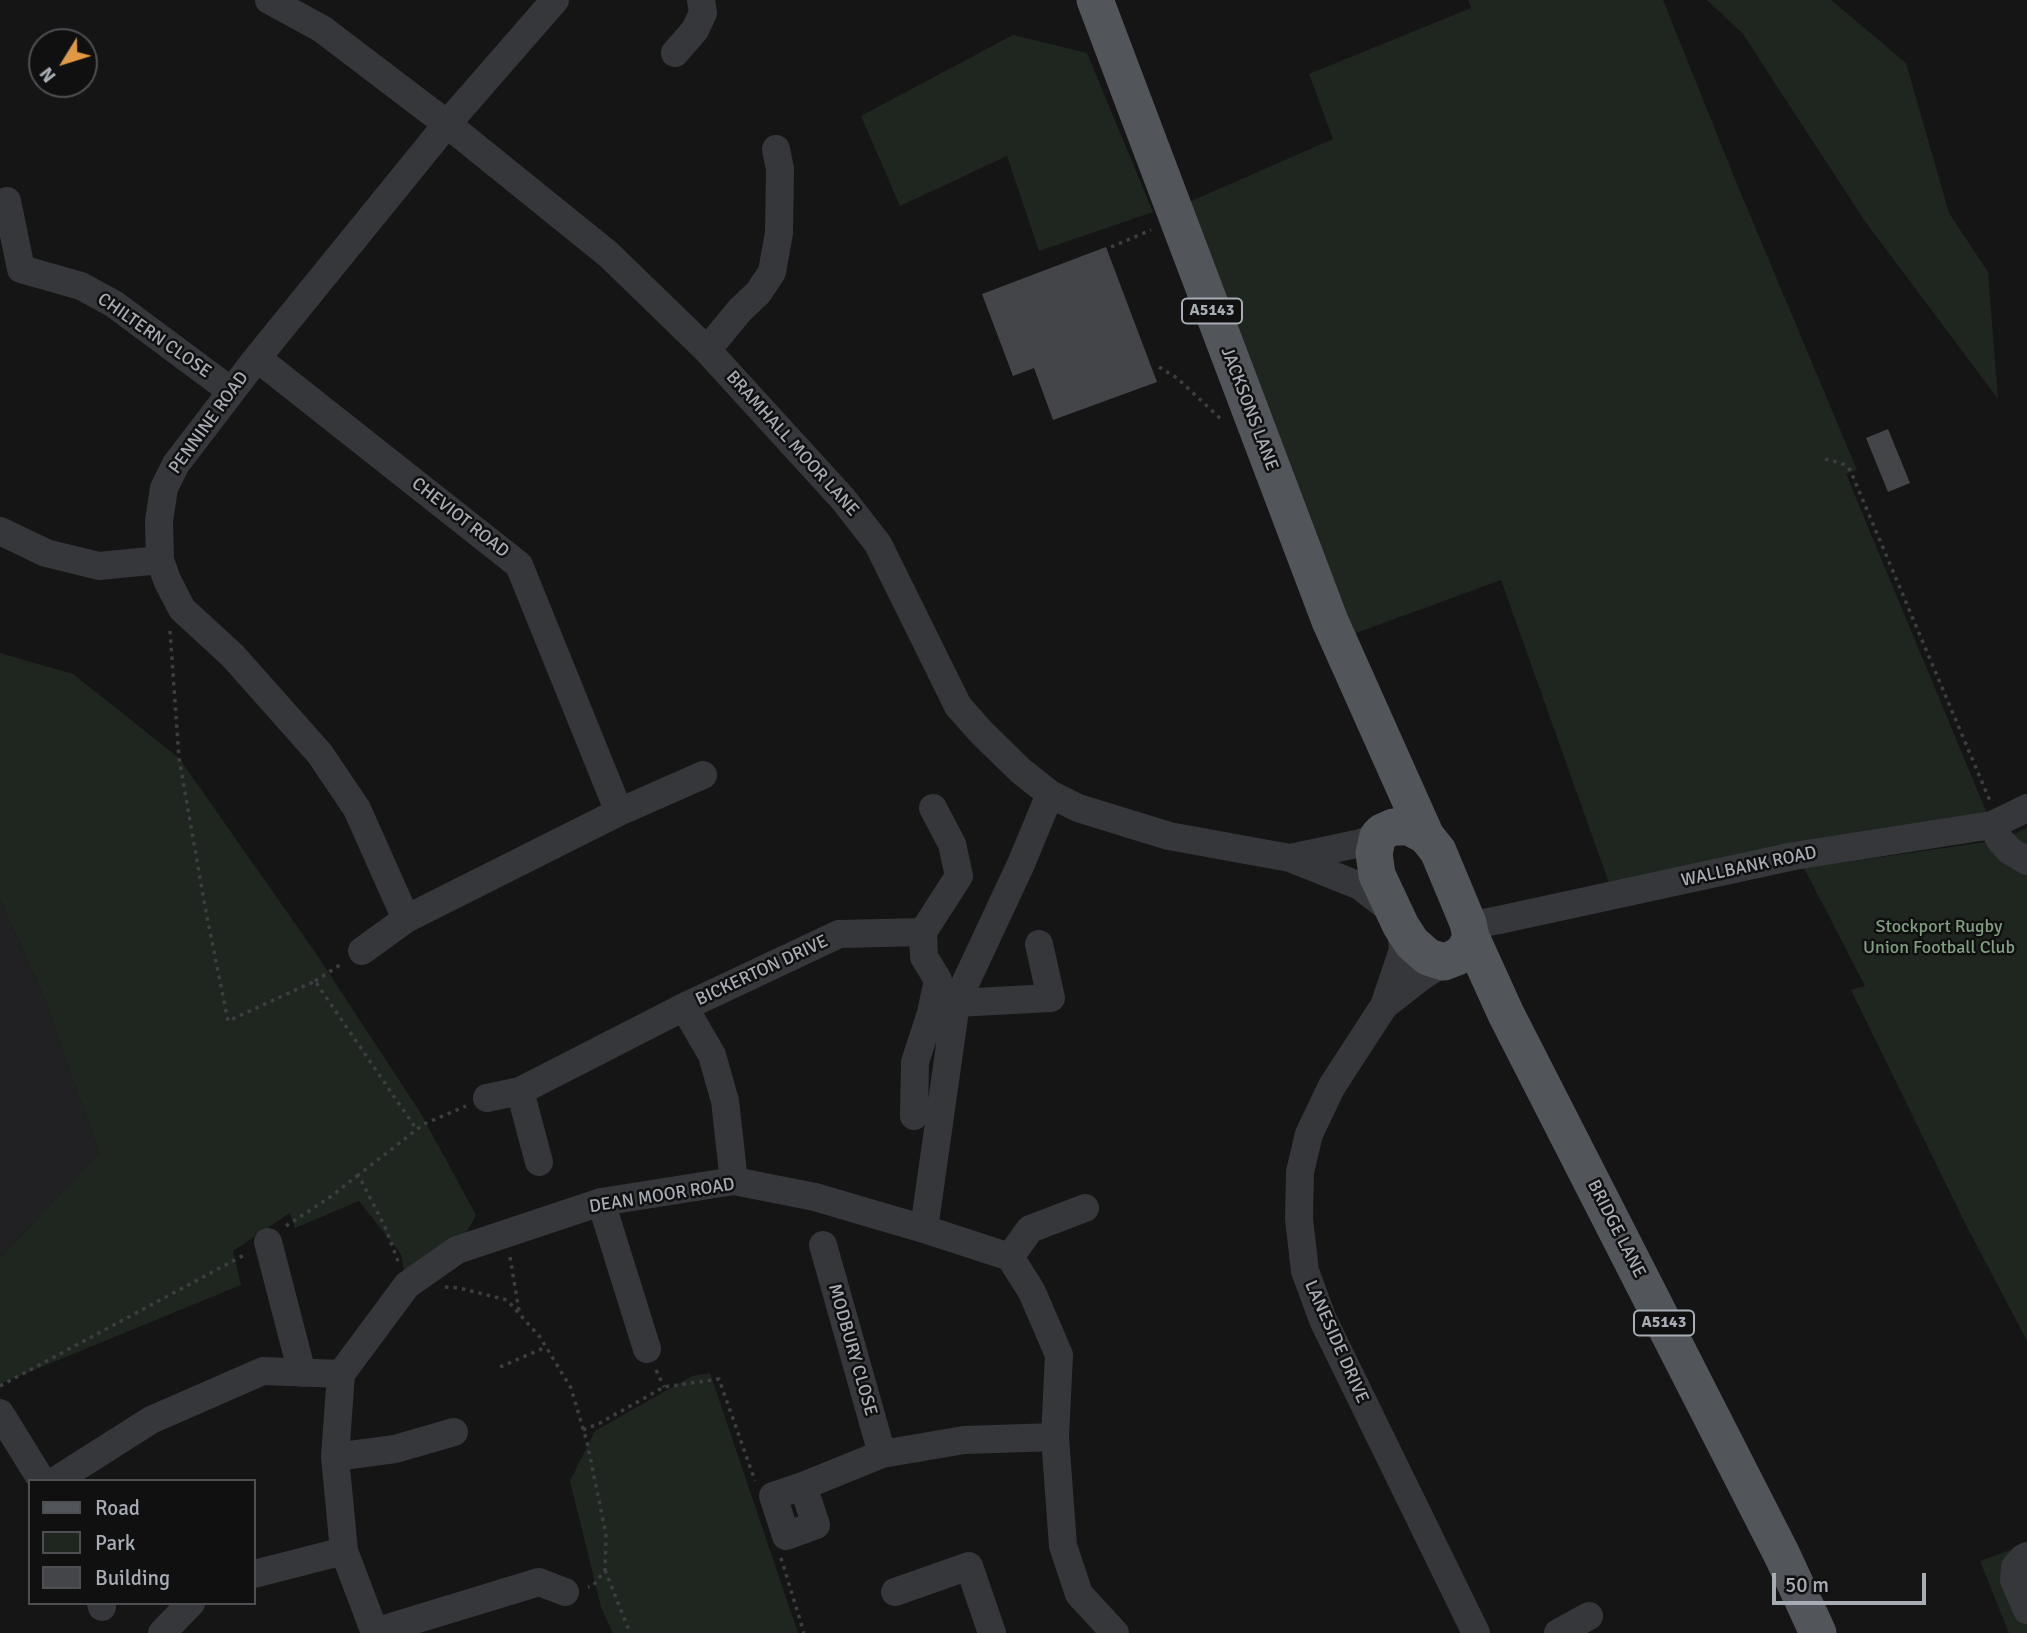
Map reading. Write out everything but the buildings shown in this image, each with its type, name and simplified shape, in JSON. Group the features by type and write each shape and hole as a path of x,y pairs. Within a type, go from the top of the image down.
{"main road":[{"name":"JACKSONS LANE","path":"1095,0 1329,621 1380,780 1380,834 1374,853 1377,875 1412,943 1428,957 1459,946 1438,851 1426,836 1329,621"},
{"path":"1380,834 1393,827 1409,827 1426,836"},
{"name":"BRIDGE LANE","path":"1459,946 1506,1014 1770,1531 1818,1633"}],"street":[{"name":"BRAMHALL MOOR LANE","path":"268,0 322,29 447,124 608,254 707,350 843,499 878,544 958,706 1021,771 1050,794 1078,808 1169,836 1290,858 1360,886 1398,919"},
{"name":"PENNINE ROAD","path":"406,919 357,808 320,754 242,666 182,609 160,561 159,521 164,488 176,464 257,358 447,124 555,0"},
{"path":"676,53 695,30 703,13 701,0"},
{"path":"707,350 758,293 772,272 779,233 779,169 776,149"},
{"name":"CHILTERN CLOSE","path":"7,201 21,269 81,286 114,304 231,391"},
{"name":"CHEVIOT ROAD","path":"257,358 519,565 619,812"},
{"path":"0,531 46,552 99,566 160,561"},
{"path":"362,951 406,919 619,812 703,775"},
{"path":"924,1229 956,1003 1021,864 1050,794"},
{"path":"914,1116 915,1062 931,1013 938,980 924,957 923,932 959,876 952,844 933,808"},
{"path":"1021,864 1078,808"},
{"name":"WALLBANK ROAD","path":"1459,946 1483,923 1794,856 1996,824 2027,808"},
{"path":"1996,824 2000,840 2027,861"},
{"name":"BRAMHALL MOOR LANE","path":"1290,858 1361,843 1380,834"},
{"name":"LANESIDE DRIVE","path":"1398,919 1403,950 1384,1006 1332,1086 1309,1134 1300,1172 1298,1219 1305,1271 1323,1320 1476,1633"},
{"name":"BICKERTON DRIVE","path":"488,1098 520,1091 684,1007 839,934 923,932"},
{"path":"956,1003 1051,998 1038,944"},
{"name":"LANESIDE DRIVE","path":"1384,1006 1459,946"},
{"name":"BICKERTON DRIVE","path":"684,1007 712,1055 724,1101 734,1181"},
{"path":"520,1091 539,1162"},
{"name":"DEAN MOOR ROAD","path":"341,1374 407,1285 457,1250 601,1202 734,1181 814,1197 1010,1257"},
{"path":"601,1202 646,1349"},
{"path":"1085,1208 1030,1229 1010,1257 1032,1292 1059,1355 1055,1437 1062,1546 1079,1594 1115,1633"},
{"path":"268,1242 302,1373"},
{"name":"MODBURY CLOSE","path":"822,1245 882,1454"},
{"path":"58,1479 151,1420 263,1371 341,1374 335,1457 344,1551 375,1633 539,1583 565,1592"},
{"path":"0,1413 41,1479"},
{"path":"335,1457 395,1449 454,1432"},
{"path":"803,1486 882,1454 964,1440 1055,1437"},
{"path":"256,1573 344,1551"},
{"path":"2027,1556 2015,1567 2014,1580 2027,1610"},
{"path":"895,1592 970,1566 992,1633"},
{"path":"162,1633 189,1605"},
{"path":"1558,1633 1589,1616"}],"path":[{"path":"1111,247 1161,226"},
{"path":"1159,367 1177,378 1225,423"},
{"path":"1825,459 1841,463 1851,472 1996,824"},
{"path":"170,621 179,758 228,1021 315,981 362,951"},
{"path":"315,981 416,1130"},
{"path":"0,1385 268,1242 292,1221 330,1197 424,1124 488,1098"},
{"path":"357,1176 385,1227 407,1285 460,1288 507,1300 546,1347 571,1388 606,1535 605,1570 630,1633"},
{"path":"506,1234 520,1314"},
{"path":"500,1367 546,1347"},
{"path":"583,1430 664,1388 719,1379 757,1488"},
{"path":"777,1547 804,1633"},
{"path":"565,1592 593,1586 605,1570"}],"shaded area":[{"path":"0,900 43,995 99,1153 0,1258"}],"green space":[{"path":"1468,0 1663,0 1857,470 1846,474 1988,816 1610,886 1501,580 1337,640 1173,209 1333,139 1309,74 1471,8"},
{"path":"1707,0 1831,0 1906,63 1949,213 1988,272 1998,399 1864,220 1743,34"},
{"path":"1013,35 1087,53 1153,212 1039,251 1007,156 900,206 861,116"},
{"path":"0,653 73,674 179,758 315,952 420,1112 476,1215 457,1250 407,1285 401,1254 359,1201 295,1228 290,1213 233,1251 241,1285 0,1384 0,1258 99,1153 43,995 0,900"},
{"name":"Stockport Rugby Union Football Club","path":"2027,828 2027,1341 1965,1223 1851,990 1865,986 1804,868 2000,840"},
{"path":"710,1373 798,1633 613,1633 601,1607 570,1481 595,1431 692,1376"},
{"path":"2027,1544 2027,1633 2009,1633 1980,1561"}]}
